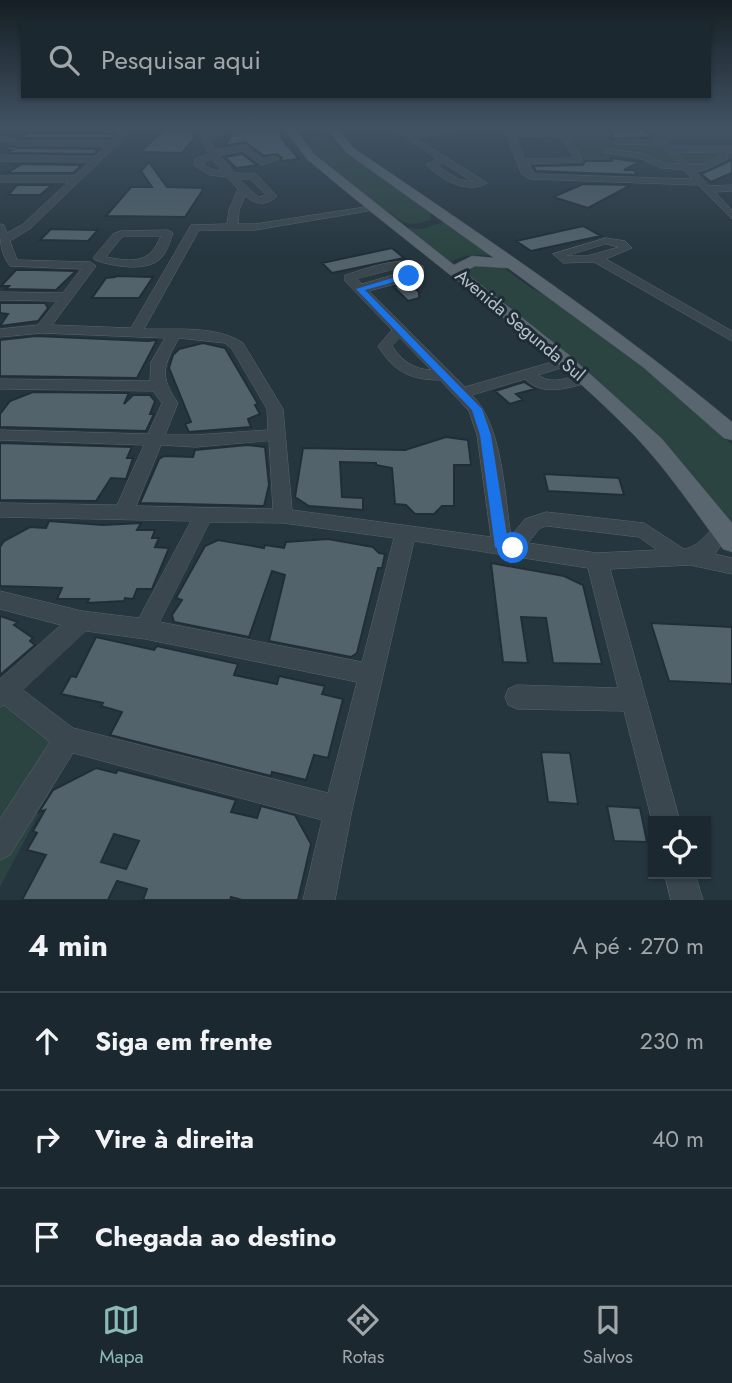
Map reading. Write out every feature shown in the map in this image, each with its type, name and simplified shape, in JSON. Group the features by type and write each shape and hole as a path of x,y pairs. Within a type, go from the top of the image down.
{"main road":[{"name":"Avenida Segunda Sul","path":"327,170 459,274 585,379 661,452 687,481 728,536"},
{"name":"Avenida Segunda Sul","path":"375,170 440,221 511,263 650,363 732,433"},
{"path":"394,224 419,227"},
{"path":"459,274 458,269 472,261 511,263"}],"street":[{"path":"2,242 27,226 85,170"},
{"path":"207,170 212,173 231,173 252,176 272,196 268,200 257,200 244,187 231,173 228,170"},
{"path":"231,173 247,170"},
{"path":"438,170 459,183 471,186 482,183 462,170"},
{"path":"525,170 533,177 732,188"},
{"path":"612,170 620,181"},
{"path":"690,170 732,216"},
{"path":"0,179 76,179"},
{"path":"232,228 234,210 244,187"},
{"path":"135,333 195,227 272,225 374,207"},
{"path":"0,227 2,242 14,263 171,269"},
{"path":"168,233 153,260 133,247 168,233 192,232"},
{"path":"596,258 732,337"},
{"path":"42,329 90,267"},
{"path":"360,289 477,409 486,435 507,547"},
{"path":"0,296 67,297"},
{"path":"0,333 42,329 214,337 229,340 238,346 275,409 283,516"},
{"path":"400,330 385,346 400,368 426,376 446,375"},
{"path":"123,514 170,403 158,386 158,362 174,335"},
{"path":"463,393 566,362"},
{"path":"527,373 533,382 546,387 585,379"},
{"path":"2,386 158,386"},
{"path":"0,435 229,441 278,435"},
{"path":"3,516 283,516 597,561 685,557 732,566"},
{"path":"145,629 203,516"},
{"path":"507,547 532,524 546,519 644,530 685,557"},
{"path":"319,900 370,674 406,532"},
{"path":"685,557 708,549 728,536"},
{"path":"597,561 665,816"},
{"path":"0,600 82,621 145,629 370,674"},
{"path":"82,621 2,693 67,739 338,810"},
{"path":"517,697 634,700"},
{"path":"0,845 67,739"},
{"path":"681,879 687,900"}],"green space":[{"path":"331,170 374,170 430,211 431,220 416,224 405,223"},
{"path":"684,170 705,170 692,176"},
{"path":"444,222 494,256 458,258 448,264 405,228 422,229"},
{"path":"469,264 500,265 531,288 553,298 691,403 732,445 732,531 685,470 463,275"},
{"path":"7,678 65,764 0,887 0,684"}],"building":[{"path":"12,170 76,170 73,173 7,173"},
{"path":"155,170 167,187 204,188 185,217 106,216 131,187 152,187 141,171"},
{"path":"634,170 637,175 536,171"},
{"path":"710,170 732,170 711,182 701,174"},
{"path":"583,184 631,185 588,208 553,197"},
{"path":"17,185 52,185 40,195 8,195"},
{"path":"583,226 601,236 531,251 516,241"},
{"path":"51,229 98,230 88,241 40,240"},
{"path":"392,248 404,258 332,273 322,263"},
{"path":"16,270 76,271 56,290 6,289 9,286 1,286"},
{"path":"153,277 139,298 92,298 106,278"},
{"path":"409,283 419,292 419,298 408,301 394,287"},
{"path":"0,303 45,303 48,308 38,321 0,326 8,314 0,313"},
{"path":"36,336 157,340 137,378 0,376 0,340"},
{"path":"203,343 225,348 258,404 255,405 260,414 248,419 251,427 189,432 185,424 191,422 169,368 173,355 179,349"},
{"path":"524,382 535,389 516,394 523,400 510,404 495,391"},
{"path":"33,392 129,393 124,404 133,395 150,395 155,401 150,414 154,414 146,431 0,427 0,414 10,401"},
{"path":"446,437 468,440 471,465 454,465 454,506 442,506 434,514 415,514 406,505 395,504 392,468 376,463 340,462 342,497 363,498 363,510 309,506 295,497 303,448 405,450"},
{"path":"0,443 132,447 127,458 133,458 126,479 111,478 96,501 0,500"},
{"path":"247,445 265,447 269,485 264,506 140,503 159,459 164,456 193,457 195,450"},
{"path":"544,474 619,478 624,495 548,491"},
{"path":"49,521 103,525 141,523 137,530 155,530 152,538 159,538 155,547 169,548 152,589 137,589 133,599 125,598 124,601 87,603 89,599 57,599 62,588 0,586 0,547 4,541 30,527 46,528"},
{"path":"328,539 373,547 379,553 385,554 382,568 378,568 357,653 351,657 269,641 285,575 272,571 249,637 174,622 172,615 182,600 176,598 205,546 218,540 264,548 265,545 284,548 286,542"},
{"path":"491,563 564,576 583,585 602,664 553,663 546,618 521,617 528,663 503,662"},
{"path":"0,616 18,622 14,625 33,638 30,641 35,645 0,675"},
{"path":"651,623 732,627 732,684 669,681"},
{"path":"96,637 154,650 157,646 238,664 234,675 277,684 279,676 325,686 322,694 343,699 328,758 314,755 306,780 272,772 271,776 110,735 122,712 101,706 103,703 61,694 71,676 76,677"},
{"path":"541,752 570,753 578,804 548,802"},
{"path":"96,768 116,773 118,770 236,800 231,812 257,818 261,806 295,815 311,844 298,900 242,900 231,897 230,900 143,900 147,889 117,881 108,900 22,900 46,855 27,850 37,833 33,831 45,810 39,812 53,790","holes":["114,834 139,841 126,869 101,862"]},
{"path":"607,806 640,808 647,842 614,841"}],"route":[{"path":"409,276 360,289 477,409 486,435 502,547 513,548"}]}
